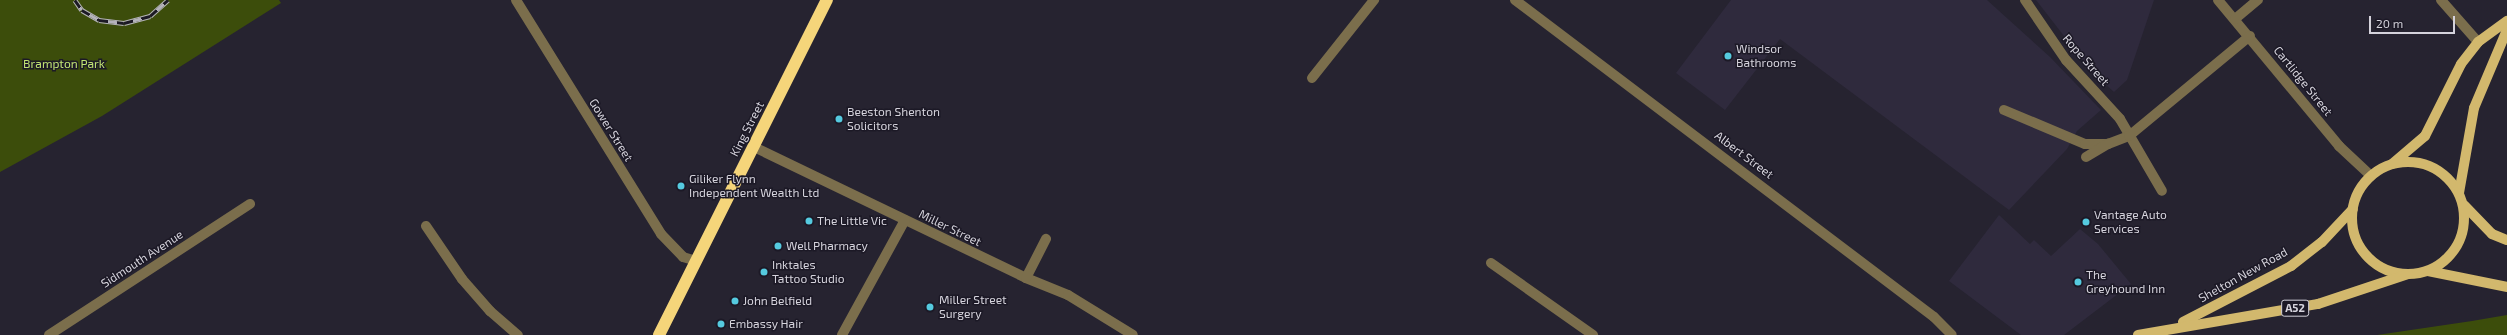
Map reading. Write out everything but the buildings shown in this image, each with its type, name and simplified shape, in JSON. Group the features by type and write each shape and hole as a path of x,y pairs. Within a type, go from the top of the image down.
{"highway":[{"name":"King Street","path":"659,335 828,0"}],"main road":[{"path":"2390,165 2425,136 2461,64 2478,42 2507,21"},
{"path":"2459,193 2474,108 2507,30"},
{"name":"A52","path":"2428,271 2450,256 2462,238 2465,221 2464,205 2459,193 2444,173 2410,163 2390,165 2370,175 2358,190 2353,209 2354,235 2366,255 2384,267 2410,274 2428,271 2507,287"},
{"name":"A52","path":"2464,205 2492,234 2507,240"},
{"name":"Shelton New Road","path":"2176,326 2291,266 2322,242 2353,209"},
{"name":"Shelton New Road","path":"2138,335 2176,326 2318,304 2410,274"}],"street":[{"name":"Gower Street","path":"516,0 661,234 683,257 696,261"},
{"path":"1312,78 1374,0"},
{"name":"Albert Street","path":"1515,0 1916,303 1952,335"},
{"name":"Rope Street","path":"2025,0 2066,60 2096,90 2129,136 2162,191"},
{"name":"Cartlidge Street","path":"2218,0 2250,36 2339,146 2370,175"},
{"path":"2235,19 2258,0"},
{"path":"2441,0 2478,42"},
{"path":"2086,157 2108,144 2129,136 2250,36"},
{"path":"2004,110 2085,144 2108,144"},
{"name":"Miller Street","path":"754,147 1026,278 1068,295 1134,335"},
{"name":"Sidmouth Avenue","path":"49,335 250,204"},
{"path":"842,335 905,220"},
{"path":"426,226 462,279 490,311 518,335"},
{"path":"1026,278 1046,240"},
{"path":"1491,263 1593,335"}],"shaded area":[{"path":"1731,0 1987,0 2050,57 2101,110 2077,131 2067,149 2009,210 1780,39 1725,110 1676,73"},
{"path":"2036,0 2154,0 2127,80 2114,92 2092,72"},
{"path":"1999,215 2030,244 2034,240 2051,256 2080,229 2098,244 2131,284 2064,335 2021,335 1949,281"}],"green space":[{"name":"Brampton Park","path":"0,0 279,0 281,3 102,116 0,172"},
{"path":"2507,315 2507,335 2377,335 2472,321"}],"railway":[{"path":"75,0 82,10 99,20 124,23 150,16 168,0"}],"place":[{"name":"Windsor Bathrooms","path":"1728,56"},
{"name":"Beeston Shenton Solicitors","path":"839,119"},
{"name":"Giliker Flynn Independent Wealth Ltd","path":"681,186"},
{"name":"The Little Vic","path":"809,221"},
{"name":"Vantage Auto Services","path":"2086,222"},
{"name":"Well Pharmacy","path":"778,246"},
{"name":"Inktales Tattoo Studio","path":"764,272"},
{"name":"The Greyhound Inn","path":"2078,282"},
{"name":"John Belfield","path":"735,301"},
{"name":"Miller Street Surgery","path":"930,307"},
{"name":"Embassy Hair","path":"721,324"}]}
